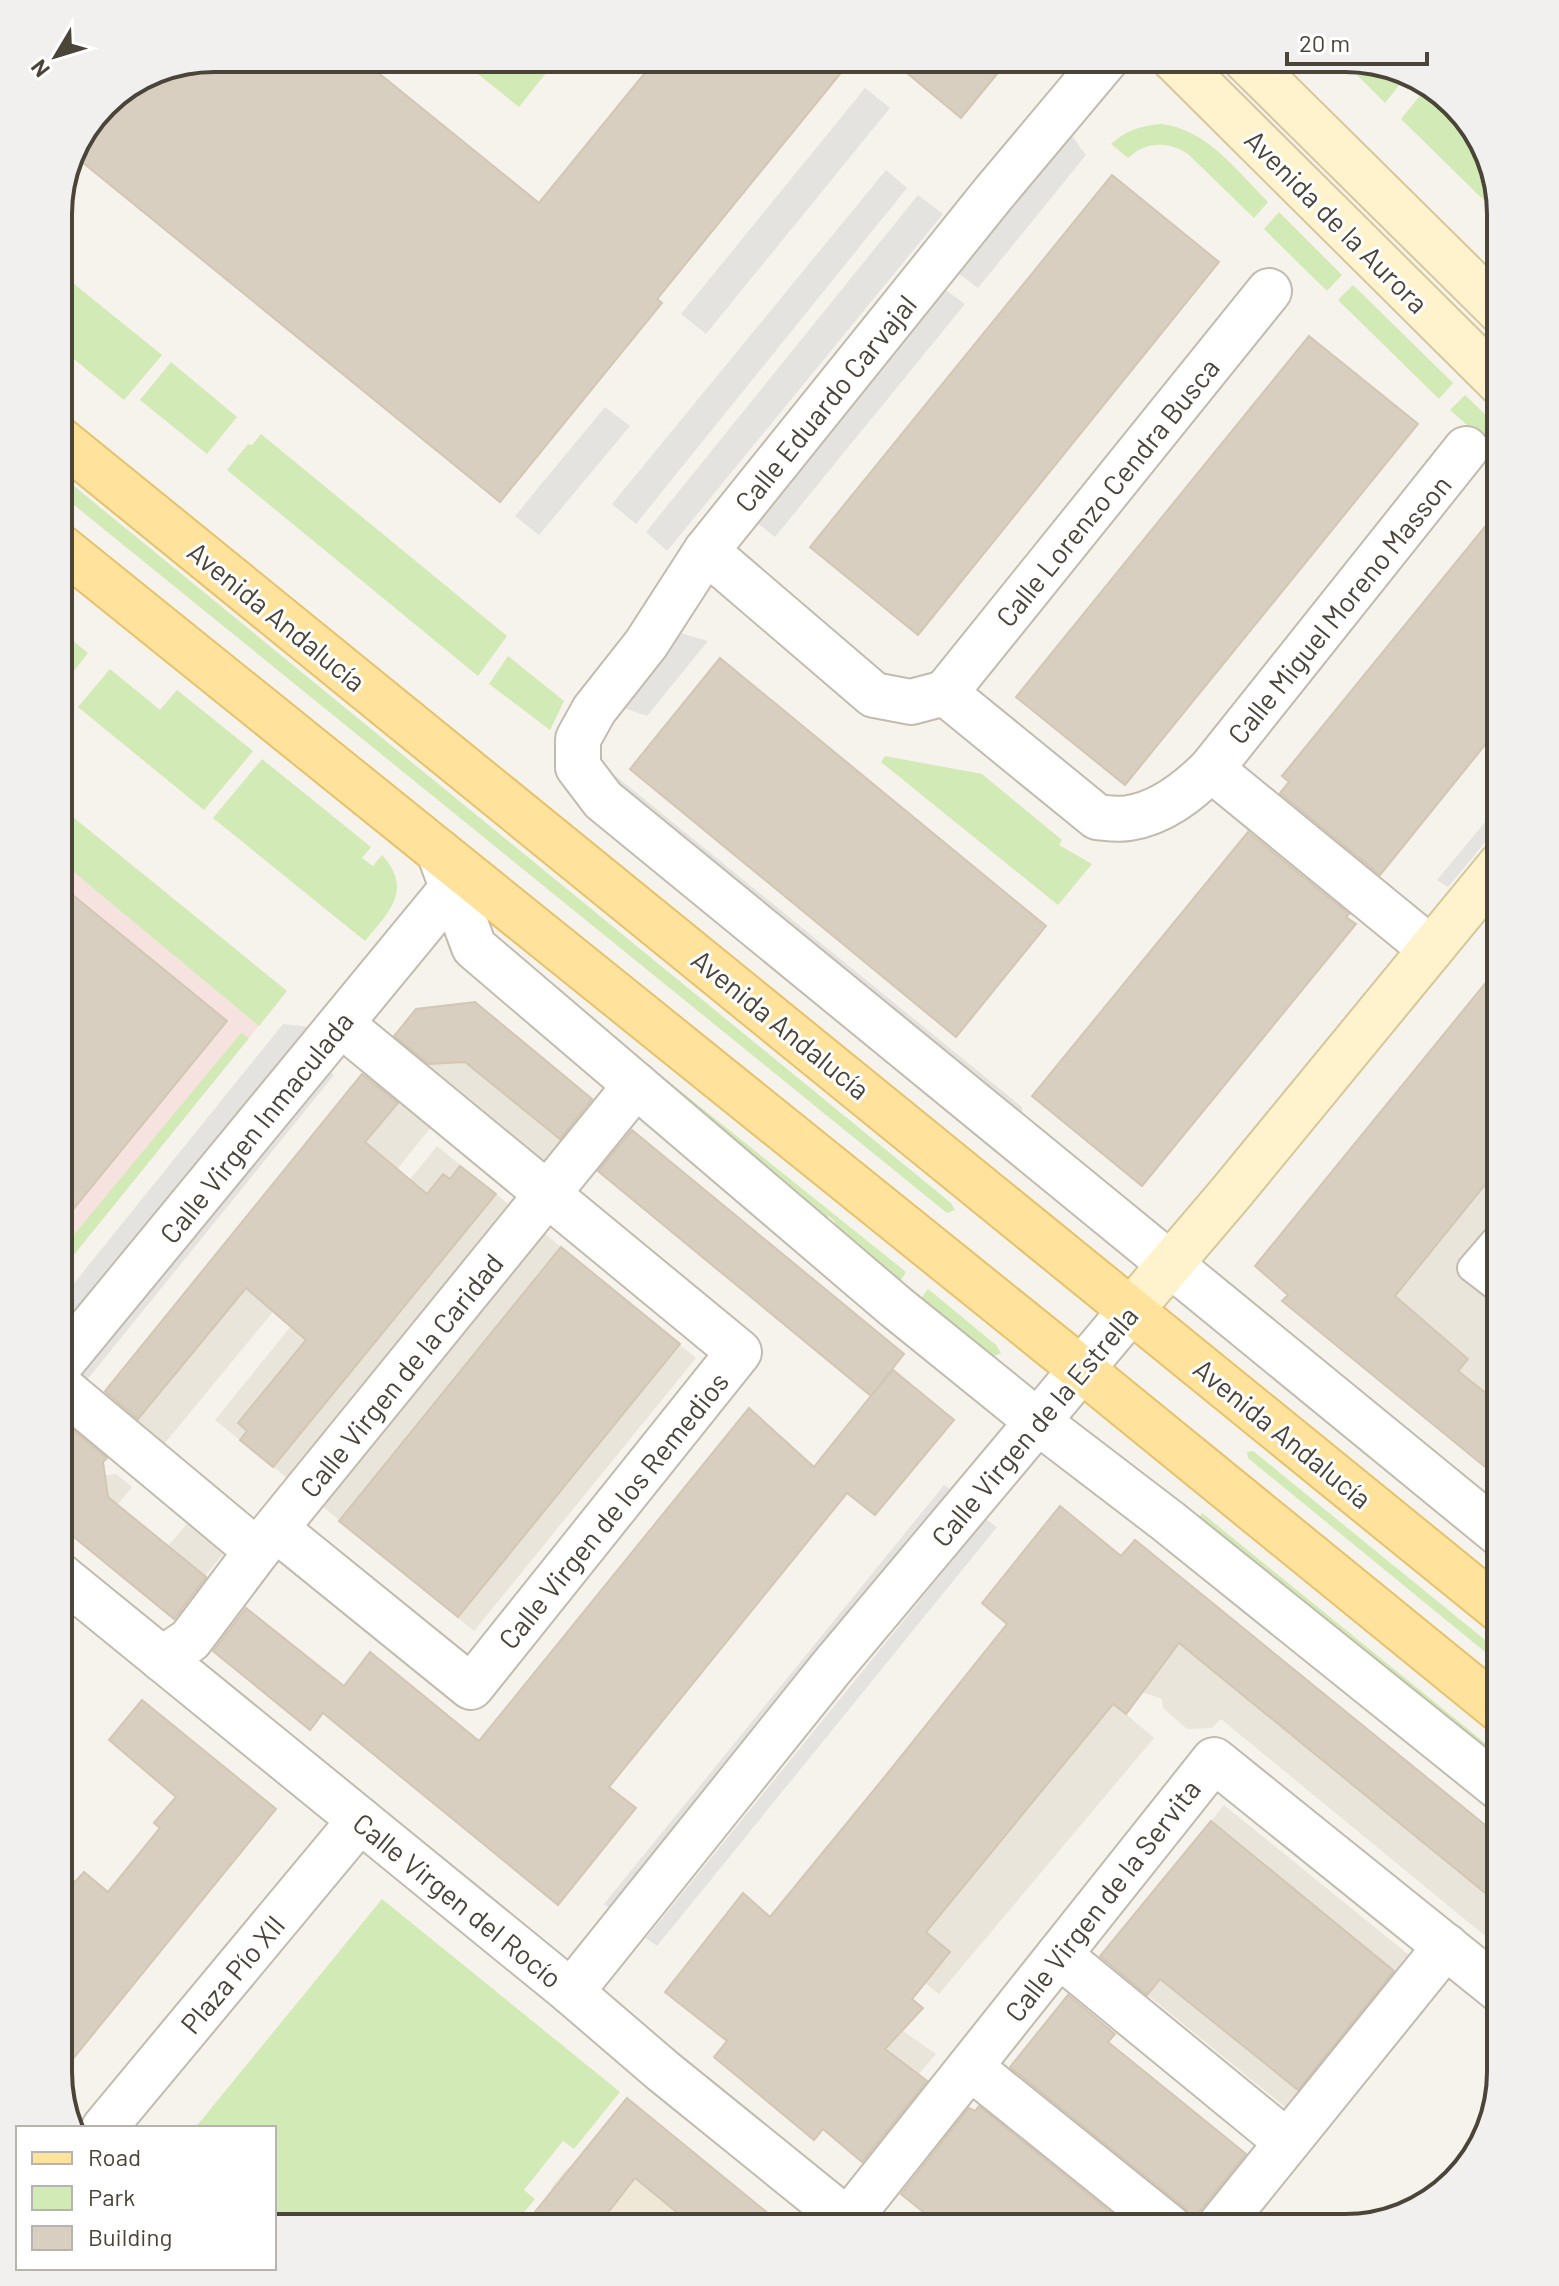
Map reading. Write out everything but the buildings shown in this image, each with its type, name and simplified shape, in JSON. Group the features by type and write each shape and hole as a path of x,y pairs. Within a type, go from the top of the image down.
{"main road":[{"name":"Avenida de la Aurora","path":"1187,72 1487,370"},
{"name":"Avenida de la Aurora","path":"1258,72 1487,298"},
{"name":"Avenida Andalucía","path":"72,449 1487,1600"},
{"path":"72,557 446,870 1081,1369 1487,1700"},
{"name":"Calle Virgen de la Estrella","path":"1132,1309 1487,881"}],"street":[{"name":"Calle Eduardo Carvajal","path":"1095,72 993,194 706,551 646,644 594,710 578,739 578,767 603,800 1170,1265"},
{"name":"Calle Lorenzo Cendra Busca","path":"945,693 1269,291"},
{"name":"Calle Miguel Moreno Masson","path":"945,693 1097,817 1130,818 1161,806 1186,794 1211,769 1466,449"},
{"path":"706,551 874,695 911,702 945,693"},
{"path":"1211,769 1431,949"},
{"path":"446,870 474,947 896,1307 1487,1778"},
{"name":"Calle Virgen Inmaculada","path":"72,1350 341,1024 446,870"},
{"name":"Calle Virgen de los Remedios","path":"72,1395 471,1687 739,1352 341,1024"},
{"name":"Calle Virgen de la Caridad","path":"162,1659 190,1640 266,1540 636,1085"},
{"path":"1170,1265 1487,1524"},
{"name":"Calle Virgen de la Estrella","path":"571,1992 831,1668 1132,1309"},
{"name":"Calle Virgen del Rocío","path":"72,1585 840,2214"},
{"name":"Calle Virgen de la Servita","path":"860,2214 970,2067 1214,1760 1487,1980"},
{"name":"Plaza Pío XII","path":"106,2126 360,1820"},
{"path":"1229,2214 1446,1946"},
{"path":"1059,1955 1287,2142"},
{"path":"970,2067 1153,2214"}],"lane":[{"path":"1487,1249 1471,1268 1487,1280"}],"shaded area":[{"path":"865,88 890,108 706,334 681,314"},
{"path":"1067,129 1086,155 978,288 952,269"},
{"path":"886,170 907,188 636,524 612,504"},
{"path":"918,195 943,214 667,551 646,532"},
{"path":"939,285 965,304 775,537 750,517"},
{"path":"605,407 630,426 539,535 515,516"},
{"path":"677,632 708,641 647,716 616,705"},
{"path":"616,776 1022,1107 1024,1127 609,786"},
{"path":"72,816 287,991 72,1257"},
{"path":"1487,820 1487,840 1448,887 1437,880"},
{"path":"1487,981 1487,1469 1282,1301 1287,1294 1255,1266"},
{"path":"475,1002 598,1104 549,1165 392,1039 416,1009"},
{"path":"283,1024 318,1028 72,1334 72,1286"},
{"path":"325,1066 334,1075 82,1386 72,1376"},
{"path":"365,1070 432,1126 344,1235 295,1285 160,1449 98,1400"},
{"path":"437,1146 513,1208 291,1481 215,1420"},
{"path":"544,1233 696,1358 474,1631 322,1506"},
{"path":"73,1431 107,1458 99,1469 100,1476 116,1474 132,1487 117,1505 168,1546 187,1524 223,1554 205,1576 210,1580 176,1621 72,1536"},
{"path":"944,1485 954,1492 614,1911 604,1904"},
{"path":"1060,1506 1121,1555 1135,1540 1487,1826 1487,1938 1221,1719 1212,1728 1187,1729 1163,1708 1162,1699 1142,1692 1126,1714 1154,1738 939,1994 880,1947 877,1971 923,2008 903,2031 936,2054 918,2075 922,2078 856,2157 823,2130 814,2140 714,2057 727,2041 665,1992 743,1893 771,1916 883,1779 1007,1624 982,1603"},
{"path":"986,1519 997,1527 657,1946 646,1938"},
{"path":"1224,1805 1409,1955 1285,2107 1101,1957"},
{"path":"627,2098 769,2214 533,2214 567,2168 571,2168"}],"green space":[{"path":"475,72 547,72 519,107"},
{"path":"1354,72 1401,83 1385,103"},
{"path":"1421,94 1446,113 1458,127 1476,159 1486,203 1401,119"},
{"path":"1161,124 1193,134 1207,143 1268,202 1254,218 1181,150 1165,145 1150,146 1128,158 1111,144 1134,130"},
{"path":"1279,212 1342,275 1327,291 1264,229"},
{"path":"72,282 162,355 124,400 72,357"},
{"path":"1353,285 1453,383 1439,399 1338,300"},
{"path":"171,362 237,417 207,454 140,400"},
{"path":"1465,395 1487,416 1487,443 1450,410"},
{"path":"261,434 507,636 478,676 227,470 248,444 252,445"},
{"path":"72,484 951,1203 955,1210 947,1213 72,503"},
{"path":"72,640 88,653 72,673"},
{"path":"508,656 564,701 550,730 489,684"},
{"path":"110,669 160,710 177,690 253,751 204,810 78,707"},
{"path":"885,756 982,774 1062,840 1059,845 1092,864 1058,905 881,762"},
{"path":"262,759 371,847 362,858 373,866 382,855 391,868 397,890 394,901 365,941 213,818"},
{"path":"72,816 287,991 259,1026 72,871"},
{"path":"521,963 906,1272 899,1283 833,1228 835,1222 829,1216 824,1221"},
{"path":"241,1033 249,1038 73,1256 72,1237"},
{"path":"928,1289 996,1345 1001,1353 990,1358 920,1300"},
{"path":"1253,1451 1487,1642 1487,1654 1248,1458 1247,1452"},
{"path":"1202,1513 1487,1745 1487,1764 1194,1525"},
{"path":"382,1899 620,2092 574,2149 563,2141 524,2190 535,2199 523,2214 276,2214 276,2126 197,2126"}]}
